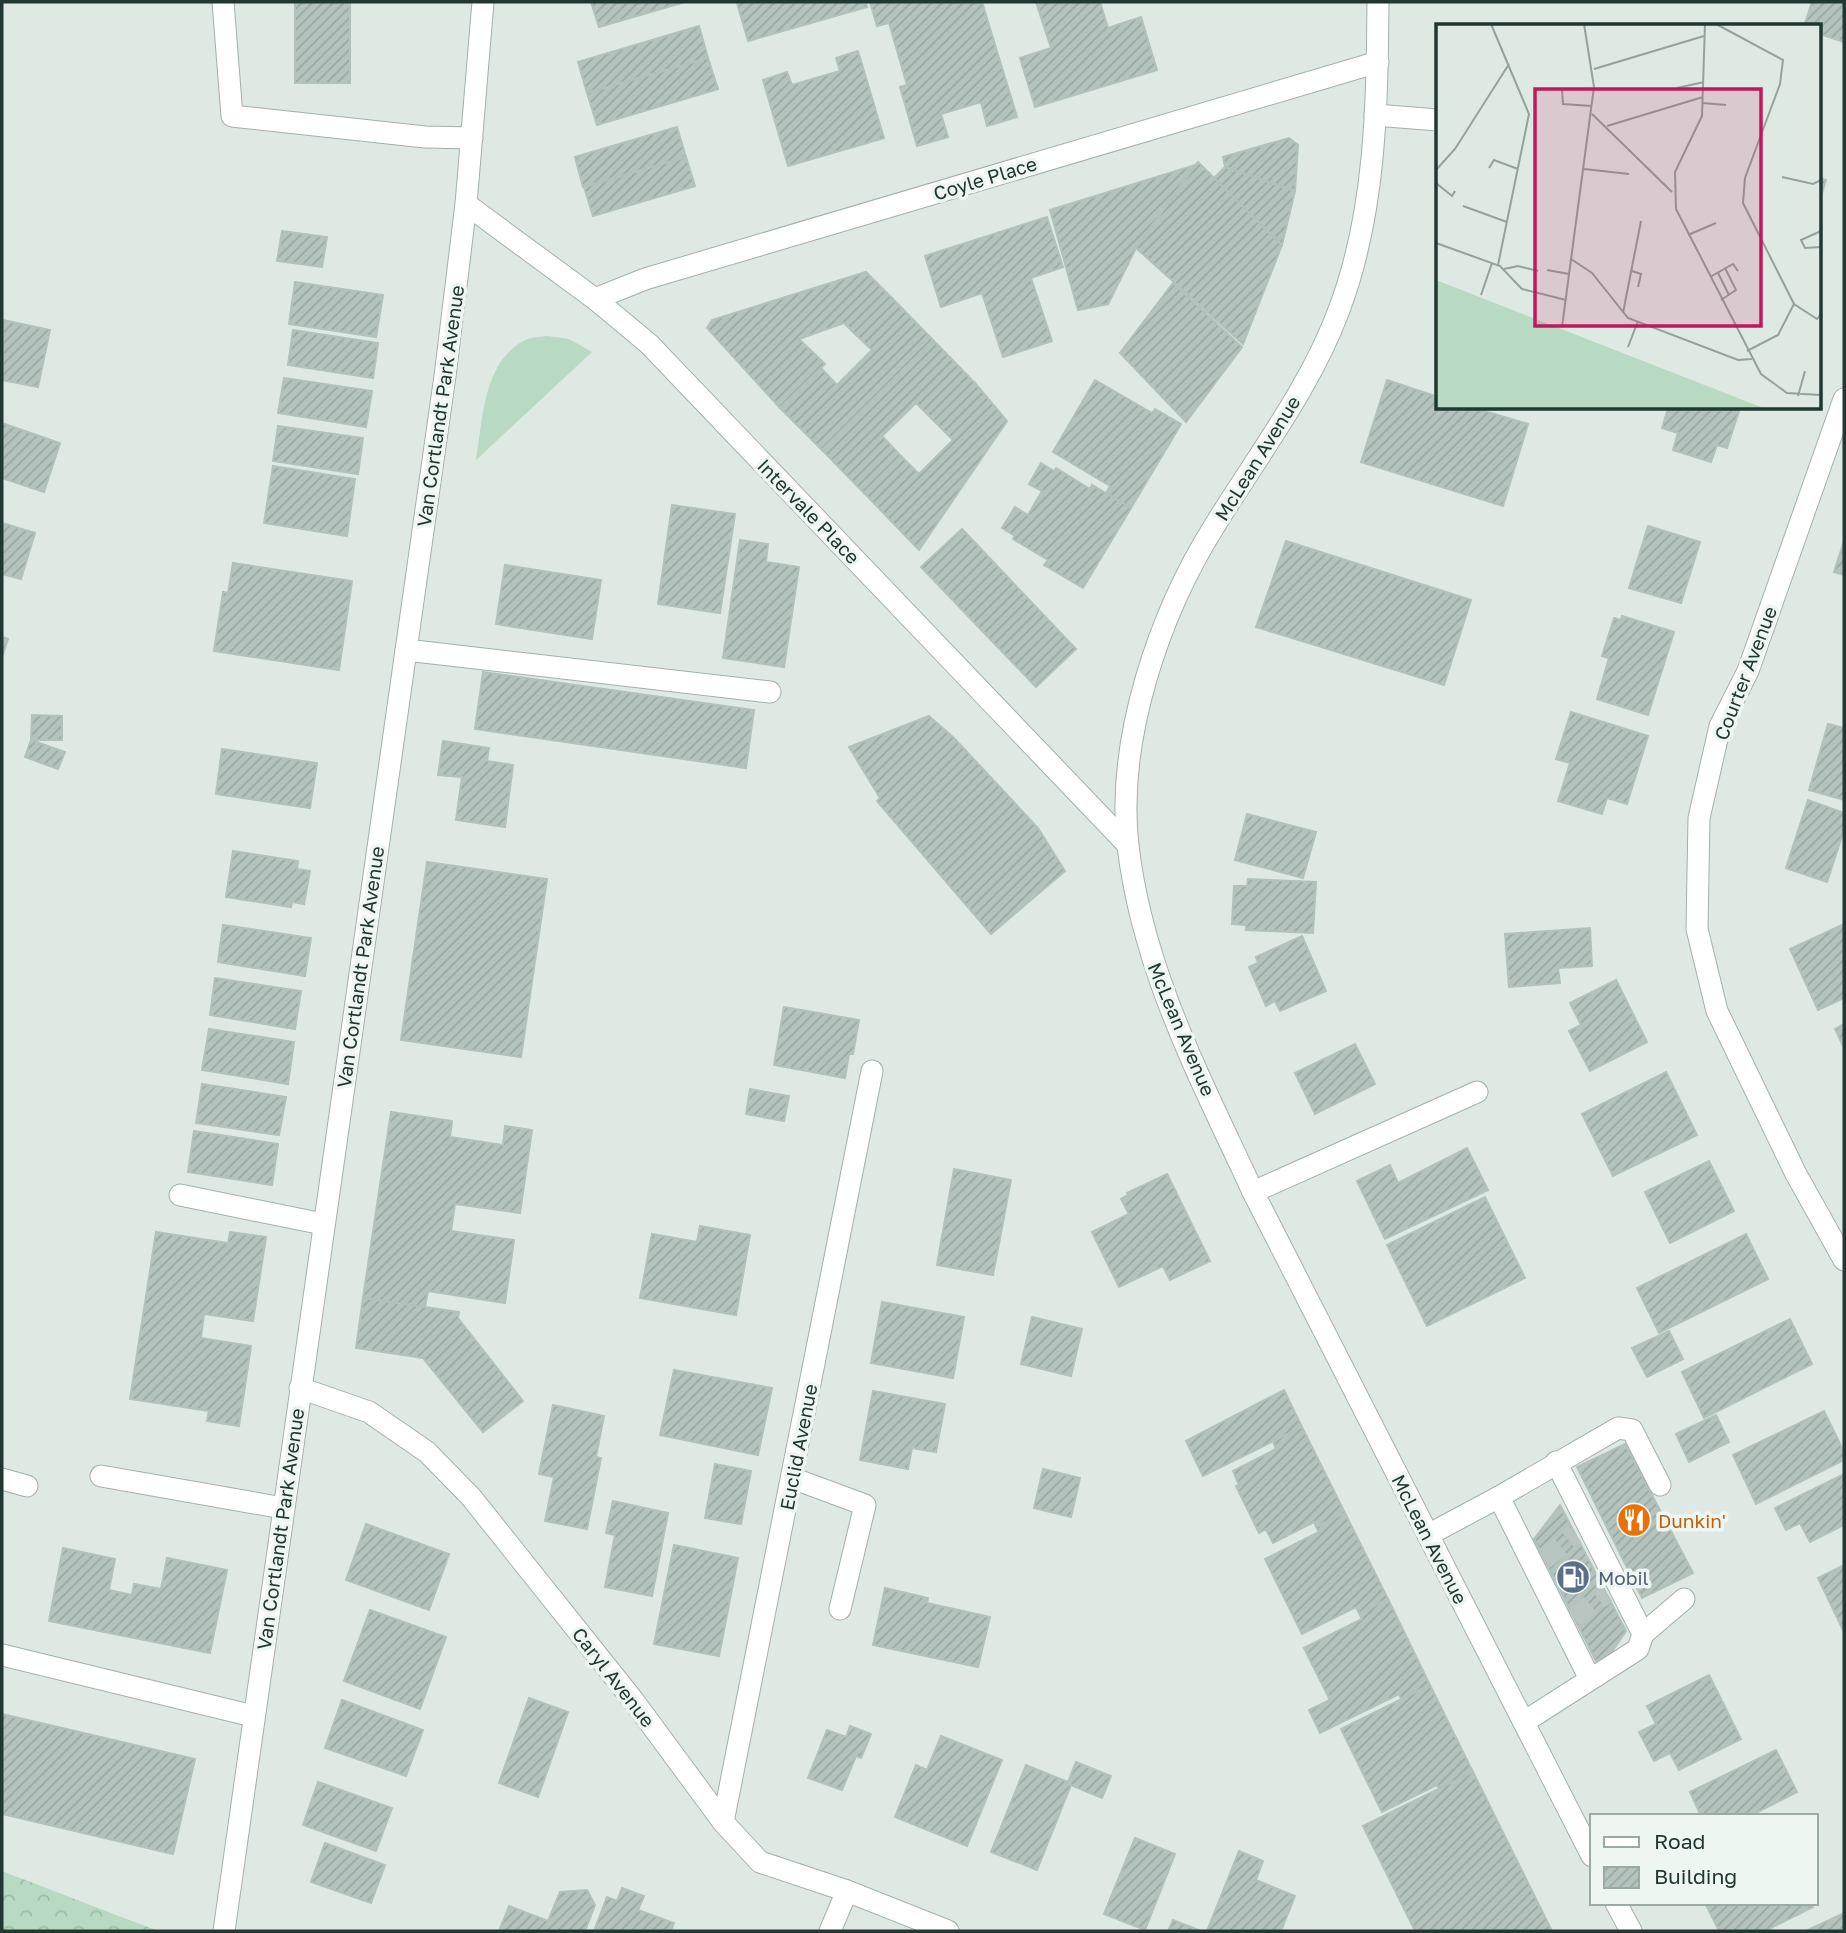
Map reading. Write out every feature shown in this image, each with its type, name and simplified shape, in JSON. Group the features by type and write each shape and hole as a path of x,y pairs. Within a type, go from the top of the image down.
{"street":[{"path":"223,2 232,116 425,137 472,138"},
{"name":"Van Cortlandt Park Avenue","path":"224,1931 445,376 466,204 483,2"},
{"name":"McLean Avenue","path":"1378,2 1375,116 1365,218 1359,249 1339,312 1314,366 1198,554 1168,614 1141,700 1132,743 1127,811 1128,845 1147,943 1176,1025 1253,1192 1590,1852"},
{"name":"Coyle Place","path":"595,299 645,279 1377,62"},
{"path":"1375,116 1436,120"},
{"name":"Intervale Place","path":"466,204 595,299 649,344 1128,845"},
{"name":"Courter Avenue","path":"1844,399 1748,671 1720,726 1699,818 1697,929 1717,1011 1796,1174 1844,1260"},
{"path":"406,650 770,692"},
{"name":"Euclid Avenue","path":"723,1822 872,1071"},
{"path":"1253,1192 1477,1092"},
{"path":"180,1195 323,1224"},
{"name":"Caryl Avenue","path":"300,1388 369,1412 426,1452 471,1497 634,1700 723,1822 761,1862 847,1891 948,1931"},
{"path":"1428,1535 1618,1427 1632,1430 1660,1485"},
{"path":"1556,1462 1581,1529 1612,1588 1643,1634"},
{"path":"101,1476 283,1508"},
{"path":"792,1478 865,1505 840,1609"},
{"path":"2,1479 27,1486"},
{"path":"1499,1497 1539,1563 1569,1622 1590,1679"},
{"path":"1524,1722 1638,1649 1643,1634 1684,1599"},
{"path":"2,1655 253,1716"},
{"path":"830,1931 847,1891"},
{"path":"1617,1905 1631,1931"}],"green space":[{"path":"547,336 569,339 592,352 476,460 487,393 501,362 525,340"},
{"path":"2,1871 158,1931 2,1931"}],"building":[{"path":"295,2 350,2 350,83 295,83"},
{"path":"591,2 685,2 599,27"},
{"path":"866,2 867,7 748,41 737,3"},
{"path":"870,2 982,2 1017,117 987,126 981,102 941,114 948,137 917,146 900,87 907,85 889,23 877,26"},
{"path":"1036,2 1100,2 1108,28 1141,17 1157,70 1035,107 1020,58 1051,48"},
{"path":"1812,2 1844,2 1844,42 1822,35 1822,24 1805,24"},
{"path":"699,26 708,58 587,93 578,62"},
{"path":"858,51 884,138 788,166 763,80 787,72 792,85 840,71 836,58"},
{"path":"708,58 718,89 597,125 587,93"},
{"path":"677,127 686,157 583,187 575,157"},
{"path":"1289,138 1298,145 1295,191 1225,167 1223,157"},
{"path":"686,157 695,186 593,216 584,187"},
{"path":"1198,162 1282,245 1243,344 1136,248"},
{"path":"1195,165 1136,248 1108,304 1078,310 1050,210"},
{"path":"1225,167 1295,191 1282,245 1214,178"},
{"path":"1047,217 1063,267 1031,278 1052,341 1003,357 982,293 941,307 925,256"},
{"path":"282,231 327,237 322,267 277,261"},
{"path":"866,272 892,298 855,334 844,323 799,339 825,364 780,408 707,328 712,320"},
{"path":"295,282 383,295 376,337 289,324"},
{"path":"1173,283 1242,347 1186,422 1120,353"},
{"path":"892,298 933,340 822,450 780,408 821,368 837,385 872,350 855,334"},
{"path":"3,320 50,330 38,387 2,380"},
{"path":"293,330 378,343 373,378 288,365"},
{"path":"933,340 975,383 935,422 916,403 882,436 901,456 864,493 822,450"},
{"path":"284,378 372,391 366,427 278,413"},
{"path":"1095,380 1152,413 1155,409 1181,424 1131,508 1106,493 1110,486 1053,452"},
{"path":"1387,380 1436,396 1436,410 1481,410 1528,424 1503,506 1361,462"},
{"path":"975,383 1007,421 919,550 864,493 901,456 919,474 953,440 935,422"},
{"path":"1667,410 1739,410 1727,448 1717,445 1711,462 1673,450 1678,433 1662,428"},
{"path":"2,423 60,443 44,492 2,478"},
{"path":"278,426 363,438 358,474 273,461"},
{"path":"1041,463 1054,471 1056,468 1090,489 1092,485 1131,508 1083,588 1044,565 1048,560 1013,539 1015,536 1002,528 1015,507 1028,515 1042,491 1029,484"},
{"path":"273,466 355,479 347,536 264,523"},
{"path":"672,505 735,514 720,613 658,604"},
{"path":"2,523 35,533 21,579 2,574"},
{"path":"1648,526 1700,542 1681,603 1629,588"},
{"path":"962,529 1076,649 1036,687 921,567"},
{"path":"740,540 768,544 766,562 799,567 784,667 723,658"},
{"path":"1286,541 1471,600 1444,685 1256,627"},
{"path":"1844,541 1844,575 1834,572"},
{"path":"233,563 352,581 339,670 214,651 223,592 228,593"},
{"path":"505,565 601,580 592,639 496,624"},
{"path":"1622,616 1674,632 1648,715 1597,699 1609,658 1602,656 1614,618 1621,620"},
{"path":"2,637 8,639 2,657"},
{"path":"483,672 754,710 746,768 475,729"},
{"path":"1571,712 1648,736 1627,804 1607,798 1602,814 1558,801 1570,763 1556,759"},
{"path":"32,715 62,716 62,740 31,740"},
{"path":"929,716 954,738 1038,828 1065,871 991,934 877,801 880,798 849,747"},
{"path":"1828,724 1844,728 1844,800 1809,790"},
{"path":"31,740 65,752 58,769 25,757"},
{"path":"443,741 489,748 487,761 513,765 505,827 456,820 462,777 438,775"},
{"path":"222,749 317,763 310,808 216,794"},
{"path":"1808,800 1844,813 1844,830 1827,882 1786,868"},
{"path":"1247,814 1316,832 1303,878 1235,860"},
{"path":"233,851 298,861 297,869 310,871 304,904 292,902 291,907 226,897"},
{"path":"427,862 547,879 521,1057 401,1040"},
{"path":"1248,879 1316,882 1313,933 1246,930 1246,925 1232,924 1234,886 1247,886"},
{"path":"1844,924 1844,998 1818,1010 1790,949"},
{"path":"223,925 311,938 305,976 218,962"},
{"path":"1590,928 1592,966 1558,968 1560,983 1509,987 1505,934"},
{"path":"1302,936 1326,991 1280,1011 1275,1001 1266,1006 1249,967 1258,963 1256,957"},
{"path":"215,978 301,991 295,1029 210,1015"},
{"path":"1616,980 1647,1042 1590,1071 1569,1031 1581,1025 1570,1003"},
{"path":"784,1007 859,1020 853,1054 849,1054 845,1078 774,1065"},
{"path":"1844,1024 1844,1048 1835,1029"},
{"path":"209,1029 294,1042 288,1084 202,1070"},
{"path":"1355,1044 1375,1084 1315,1114 1295,1073"},
{"path":"1666,1072 1697,1135 1613,1176 1582,1114"},
{"path":"202,1084 286,1097 279,1135 196,1123"},
{"path":"750,1089 789,1096 784,1121 746,1114"},
{"path":"391,1112 452,1121 450,1137 503,1145 505,1126 532,1130 520,1213 455,1204 451,1231 514,1240 505,1303 428,1291 425,1307 363,1298"},
{"path":"194,1131 278,1144 272,1185 188,1172"},
{"path":"1467,1148 1488,1190 1385,1239 1357,1181 1390,1165 1398,1183"},
{"path":"1709,1161 1734,1211 1670,1243 1645,1192"},
{"path":"954,1169 1011,1180 993,1275 937,1265"},
{"path":"1167,1174 1210,1261 1170,1280 1163,1266 1119,1287 1092,1232 1129,1214 1121,1199 1128,1195 1127,1193"},
{"path":"1485,1197 1525,1278 1427,1326 1387,1245"},
{"path":"700,1226 750,1235 736,1315 640,1298 652,1234 697,1242"},
{"path":"156,1232 228,1243 230,1232 266,1237 253,1321 204,1314 201,1338 251,1346 239,1426 207,1421 209,1411 130,1399"},
{"path":"1746,1234 1768,1279 1659,1333 1637,1288"},
{"path":"363,1298 459,1312 458,1318 523,1401 483,1432 423,1358 356,1348"},
{"path":"882,1302 964,1317 953,1378 871,1363"},
{"path":"1032,1317 1082,1329 1071,1376 1021,1364"},
{"path":"1790,1319 1812,1364 1704,1418 1682,1372"},
{"path":"1669,1331 1683,1359 1647,1377 1632,1348"},
{"path":"674,1370 772,1388 758,1455 660,1435"},
{"path":"1284,1390 1302,1427 1203,1476 1186,1441"},
{"path":"873,1391 945,1404 936,1452 912,1448 908,1469 860,1460"},
{"path":"553,1405 604,1416 596,1457 601,1458 587,1529 545,1521 554,1477 539,1474"},
{"path":"1824,1411 1844,1452 1844,1460 1756,1504 1733,1455"},
{"path":"1716,1415 1729,1442 1689,1462 1676,1434"},
{"path":"1302,1427 1345,1513 1316,1527 1314,1522 1273,1543 1266,1529 1259,1533 1236,1486 1239,1485 1233,1471 1276,1449 1273,1441"},
{"name":"Dunkin'","path":"1625,1444 1693,1573 1642,1598 1577,1467"},
{"path":"715,1464 751,1471 741,1524 705,1518"},
{"path":"1043,1469 1080,1478 1071,1517 1034,1508"},
{"path":"1844,1474 1844,1525 1810,1542 1800,1523 1786,1530 1775,1508"},
{"path":"613,1501 668,1513 652,1596 605,1587 615,1535 606,1533"},
{"path":"1560,1505 1626,1631 1600,1669 1534,1539"},
{"path":"1345,1513 1388,1599 1359,1613 1356,1607 1302,1634 1265,1559 1319,1532 1316,1527"},
{"path":"366,1524 449,1554 429,1610 346,1580"},
{"path":"674,1545 738,1558 719,1656 654,1644"},
{"path":"63,1548 115,1559 109,1590 132,1595 134,1584 161,1589 167,1558 227,1570 210,1653 49,1621"},
{"path":"1844,1565 1844,1632 1818,1578"},
{"path":"885,1588 928,1598 927,1603 990,1617 978,1667 873,1645"},
{"path":"1388,1599 1430,1685 1401,1699 1399,1694 1320,1733 1309,1710 1330,1700 1304,1648 1362,1619 1359,1613"},
{"path":"370,1610 446,1637 420,1709 344,1681"},
{"path":"1709,1675 1741,1739 1679,1770 1670,1753 1654,1761 1639,1732 1656,1724 1647,1706"},
{"path":"1430,1685 1473,1772 1439,1789 1437,1785 1382,1812 1341,1729"},
{"path":"529,1698 568,1712 538,1797 499,1783"},
{"path":"342,1700 423,1730 406,1776 325,1748"},
{"path":"2,1714 195,1759 173,1854 2,1814"},
{"path":"850,1726 871,1734 861,1758 856,1756 842,1790 808,1778 827,1730 846,1737"},
{"path":"941,1736 1002,1760 967,1846 895,1817 916,1765 927,1770"},
{"path":"1776,1750 1797,1792 1754,1814 1700,1814 1690,1792"},
{"path":"1076,1762 1111,1776 1102,1798 1071,1785 1037,1870 991,1852 1026,1765 1068,1782"},
{"path":"1473,1772 1552,1931 1415,1931 1363,1826"},
{"path":"318,1782 392,1808 376,1851 303,1825"},
{"path":"1135,1838 1175,1854 1145,1930 1104,1914"},
{"path":"325,1843 385,1865 371,1903 311,1882"},
{"path":"1239,1851 1263,1861 1256,1880 1295,1896 1281,1931 1207,1931"},
{"path":"622,1888 644,1896 638,1910 674,1923 671,1931 594,1931 607,1897 617,1901"},
{"path":"587,1890 595,1905 585,1931 499,1931 509,1906 548,1921 560,1892"},
{"path":"1706,1905 1813,1907 1765,1931 1719,1931"},
{"path":"1844,1913 1844,1931 1806,1931"},
{"path":"1173,1920 1201,1931 1168,1931"}],"tunnel":[{"path":"1544,1559 1575,1534"},
{"path":"1574,1618 1606,1593"}],"place":[{"name":"Dunkin'","path":"1634,1520"},
{"name":"Mobil","path":"1573,1577"}]}
